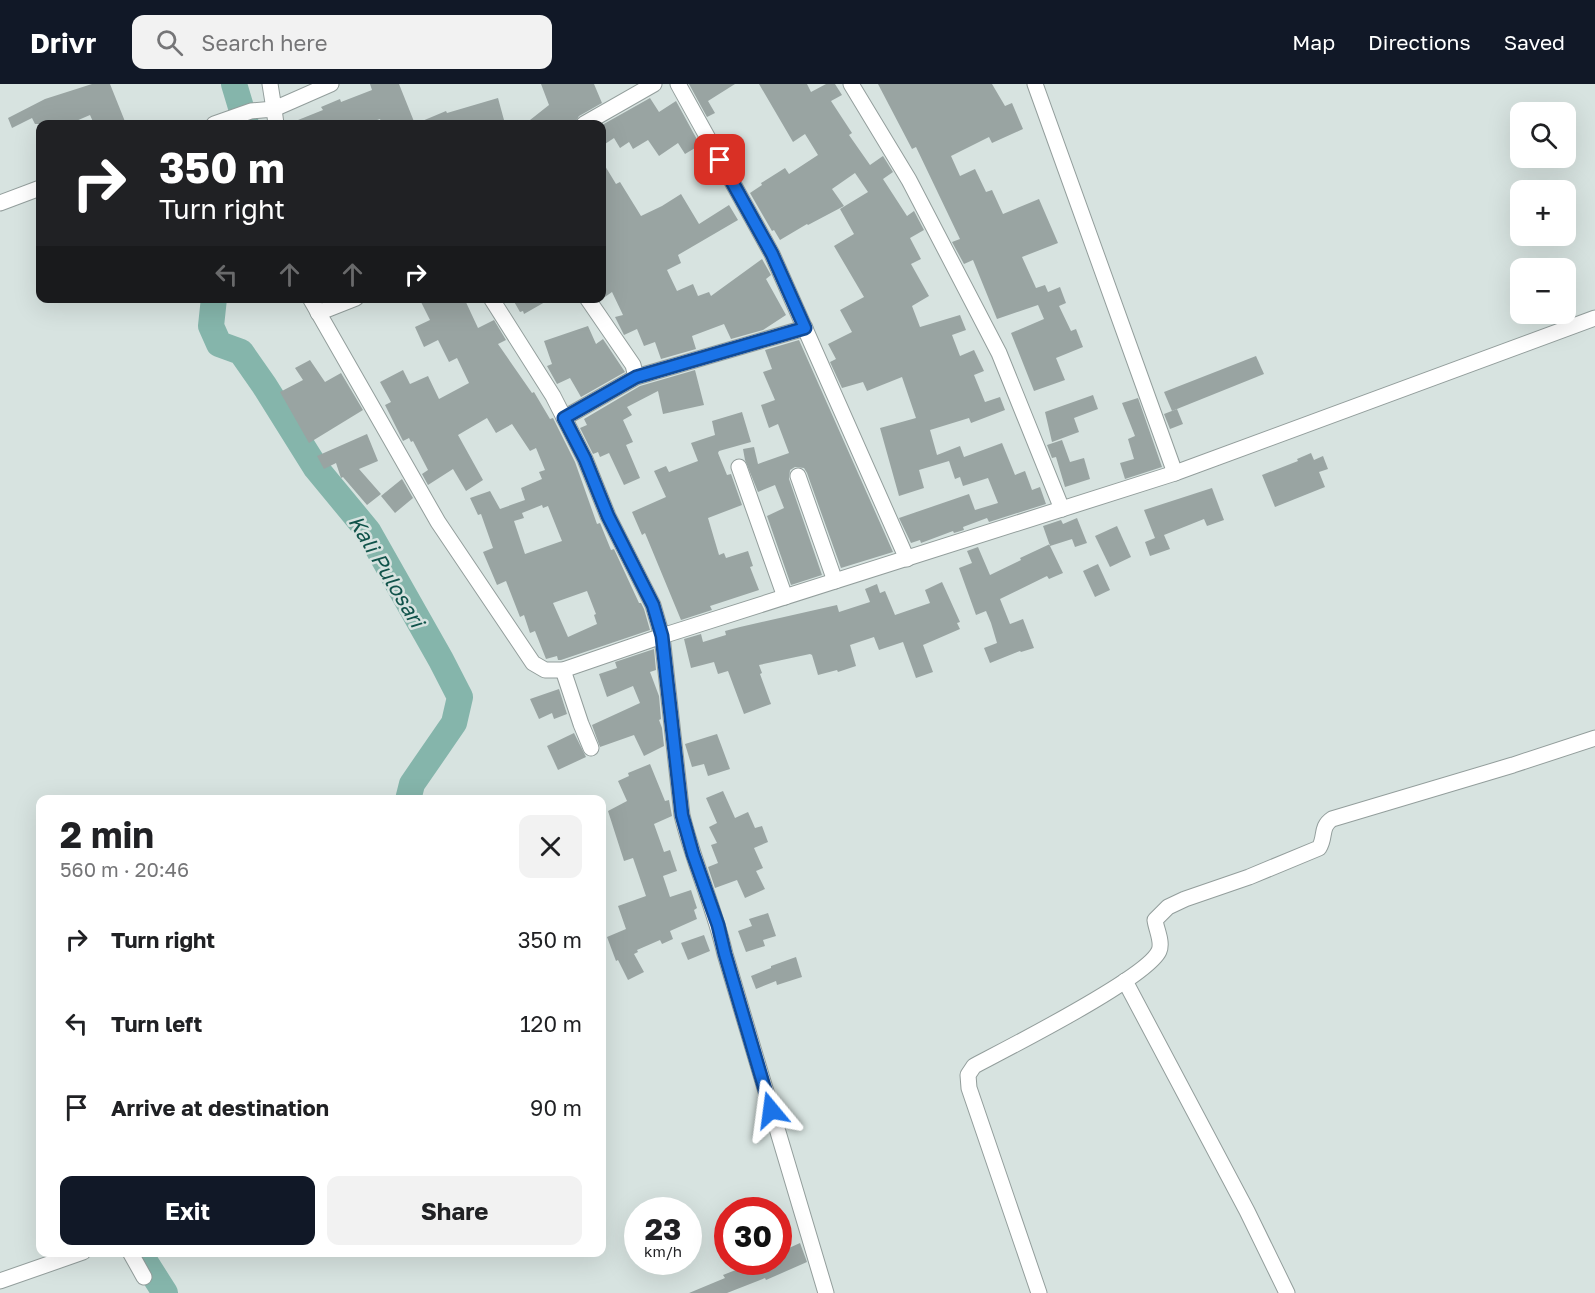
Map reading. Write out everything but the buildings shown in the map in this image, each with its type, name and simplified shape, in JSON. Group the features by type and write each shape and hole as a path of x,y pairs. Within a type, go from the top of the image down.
{"street":[{"path":"270,84 275,117"},
{"path":"224,120 251,111 275,117 331,84"},
{"path":"591,120 654,84"},
{"path":"678,84 772,254 907,559"},
{"path":"851,84 909,180 999,353 1062,509"},
{"path":"1035,84 1175,473"},
{"path":"0,203 36,190"},
{"path":"313,303 438,522 533,663 545,670 563,670 662,636 1175,473 1595,318"},
{"path":"318,313 343,303"},
{"path":"494,303 553,396 585,459 608,516 653,605 662,636 682,815 718,925 826,1293"},
{"path":"590,303 633,365 636,377"},
{"path":"564,418 636,377 805,328"},
{"path":"739,467 785,597"},
{"path":"798,476 835,581"},
{"path":"563,670 591,748"},
{"path":"1039,1293 969,1088 968,1075 974,1066 1037,1033 1125,981 1152,960 1159,952 1160,946 1155,920 1168,907 1319,848 1322,843 1323,828 1332,819 1595,738"},
{"path":"1125,981 1247,1211 1287,1293"},
{"path":"0,1281 69,1257"},
{"path":"133,1257 144,1277"}],"waterway":[{"name":"Kali Pulosari","path":"234,84 245,120"},
{"name":"Kali Pulosari","path":"213,303 211,326 219,344 241,352 316,468 368,531 460,697 454,723 412,784 409,795"},
{"name":"Kali Pulosari","path":"142,1257 165,1293"}],"route":[{"path":"720,160 772,254 805,328 636,377 564,418 585,459 608,516 653,605 662,636 686,834 718,925 771,1110"}]}
